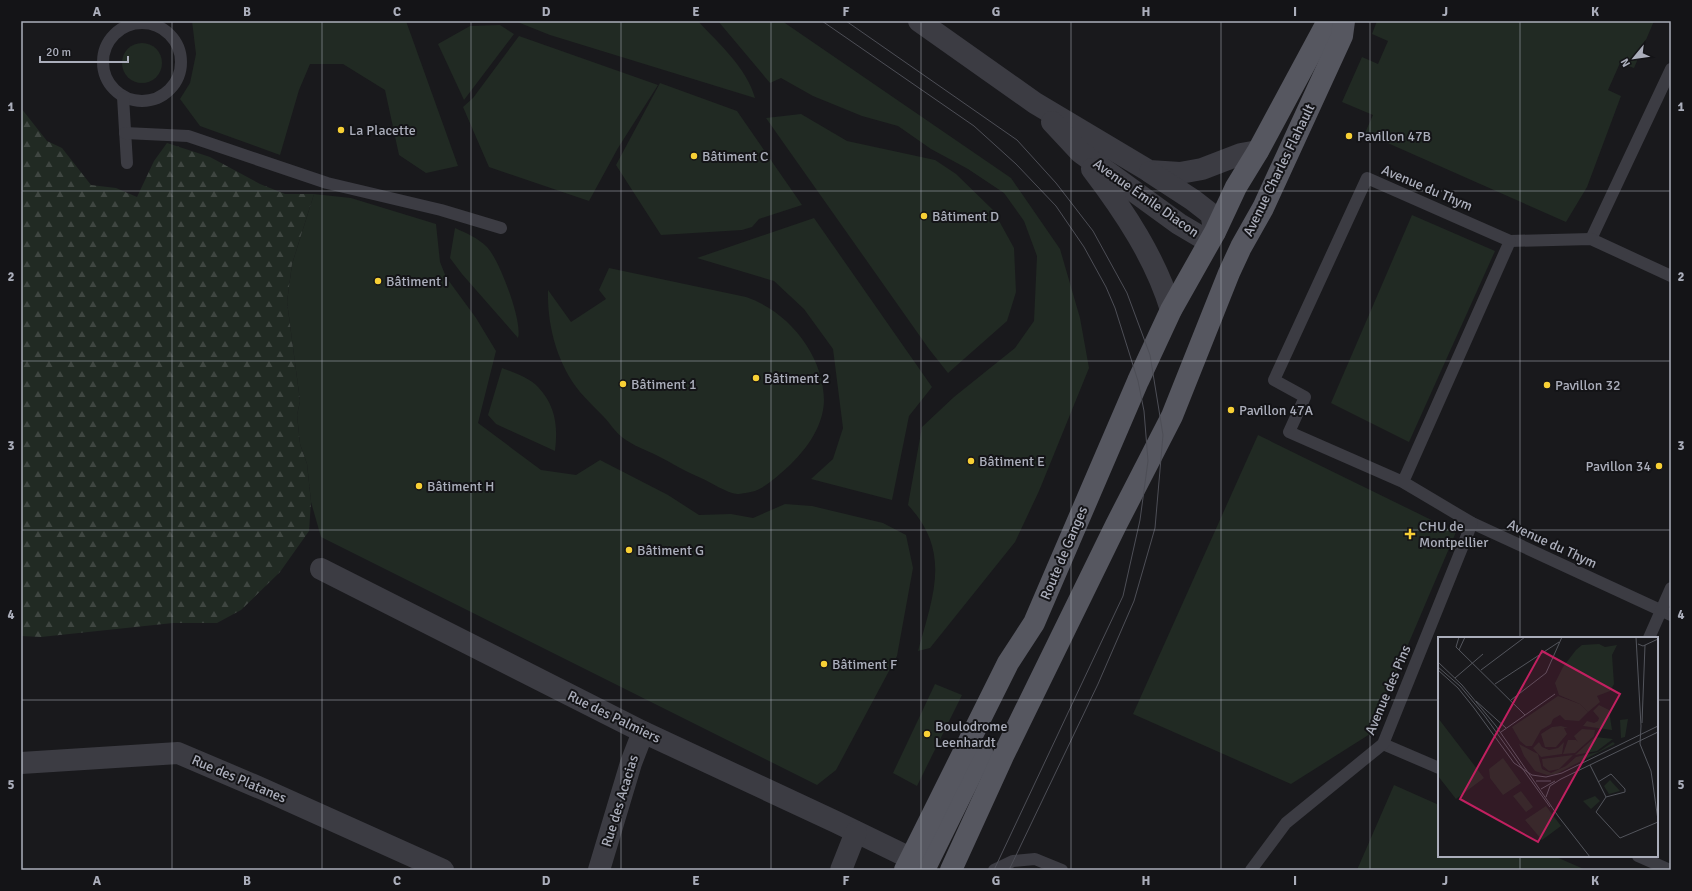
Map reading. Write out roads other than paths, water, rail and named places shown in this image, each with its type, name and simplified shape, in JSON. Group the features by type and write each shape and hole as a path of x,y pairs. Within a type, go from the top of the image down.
{"main road":[{"name":"Avenue Charles Flahault","path":"1328,21 1258,151 1236,187 1215,232 1241,247 1263,208 1342,36 1344,21"},
{"name":"Route de Ganges","path":"920,866 1017,679 1034,623 1135,388 1171,310 1215,232"},
{"path":"951,870 1003,756 1096,569 1116,525 1172,416 1241,247"}],"street":[{"name":"Avenue Émile Diacon","path":"919,21 1035,104 1149,171 1193,200 1211,214 1215,232 1201,238 1179,224 1080,152"},
{"name":"Avenue Émile Diacon","path":"1035,104 1080,152 1113,196 1152,263 1171,310"},
{"name":"Avenue Émile Diacon","path":"1149,171 1180,173 1202,169 1241,154 1258,151"},
{"name":"Rue des Palmiers","path":"321,569 643,732 856,832 920,866"},
{"name":"Rue des Acacias","path":"599,870 631,763 643,732"},
{"name":"Rue des Platanes","path":"21,763 178,753 265,790 443,870"},
{"path":"841,870 856,832"}],"lane":[{"path":"142,22 158,23 176,42 180,55 181,67 177,79 170,90 160,97 148,101 136,101 124,98 114,90 106,79 102,66 103,53 108,40 129,24 142,22"},
{"path":"1591,239 1671,69"},
{"path":"124,98 127,164"},
{"path":"125,133 188,136 327,182 441,210 500,228"},
{"name":"Avenue du Thym","path":"1510,241 1367,178 1274,380 1305,397 1289,432 1403,482 1472,523 1666,613"},
{"path":"1403,482 1510,241 1591,239 1671,276"},
{"name":"Avenue des Pins","path":"1251,870 1286,823 1383,744 1472,523"},
{"path":"1650,637 1666,613 1671,588"},
{"path":"1383,744 1438,768"},
{"path":"1640,857 1670,870"},
{"path":"994,870 1013,861 1035,859 1062,870"}],"tram line":[{"path":"822,21 974,126 1016,164 1056,206 1084,247 1106,287 1115,308 1138,381 1144,411 1148,461 1140,520 1123,596 994,870"},
{"path":"846,21 1017,140 1056,183 1093,231 1127,293 1150,355 1163,435 1155,528 1134,601 1098,684 1009,870"}],"place":[{"name":"La Placette","path":"341,130"},
{"name":"Pavillon 47B","path":"1349,136"},
{"name":"Bâtiment C","path":"694,156"},
{"name":"Bâtiment D","path":"924,216"},
{"name":"Bâtiment I","path":"378,281"},
{"name":"Bâtiment 2","path":"756,378"},
{"name":"Bâtiment 1","path":"623,384"},
{"name":"Pavillon 32","path":"1547,385"},
{"name":"Pavillon 47A","path":"1231,410"},
{"name":"Bâtiment E","path":"971,461"},
{"name":"Pavillon 34","path":"1659,466"},
{"name":"Bâtiment H","path":"419,486"},
{"name":"CHU de Montpellier","path":"1410,534"},
{"name":"Bâtiment G","path":"629,550"},
{"name":"Bâtiment F","path":"824,664"},
{"name":"Boulodrome Leenhardt","path":"927,734"}]}
